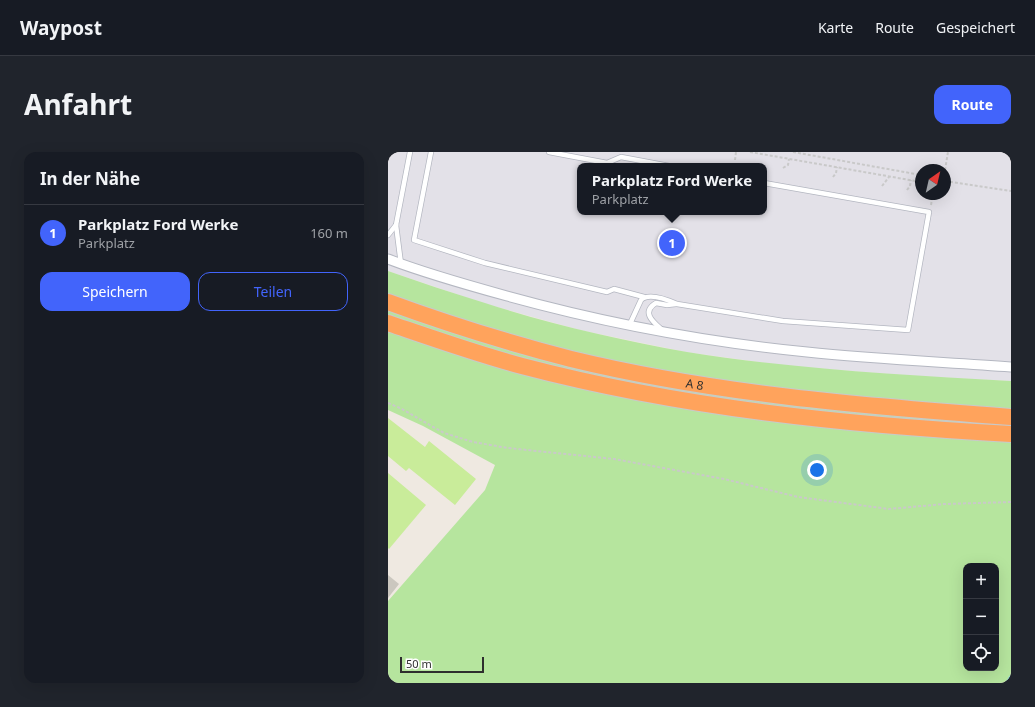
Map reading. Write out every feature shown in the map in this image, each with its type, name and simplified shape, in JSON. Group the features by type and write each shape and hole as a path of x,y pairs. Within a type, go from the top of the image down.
{"highway":[{"name":"A 8","path":"388,302 448,324 516,345 573,359 704,385 848,404 1011,417"},
{"name":"A 8","path":"388,323 442,342 521,365 636,392 701,404 769,414 853,423 1011,434"}],"street":[{"path":"388,259 468,285 537,304 666,333 808,352 1011,367"}],"lane":[{"path":"401,264 396,225 410,152"},
{"path":"431,152 414,240 467,258 510,269 607,292 614,289 644,297 668,300 677,304"},
{"path":"549,152 607,163 621,157 653,163"},
{"path":"666,333 649,318 651,308 656,303 677,304 783,321 908,330 929,212 767,183"},
{"path":"388,235 396,225"},
{"path":"630,326 638,305 644,297"}],"path":[{"path":"735,160 736,152"},
{"path":"750,152 915,181"},
{"path":"793,152 915,174"},
{"path":"946,164 948,152"},
{"path":"783,168 788,165 789,159"},
{"path":"833,177 836,173 837,167"},
{"path":"882,186 889,176"},
{"path":"907,190 910,186 911,180"},
{"path":"951,182 1011,191"},
{"path":"929,212 932,200"},
{"path":"388,404 400,408 444,433 473,442 508,448 614,459 724,479 798,497 889,509 944,504 1011,502"}],"shaded area":[{"path":"388,152 1011,152 1011,381 915,376 788,366 686,352 580,330 486,304 388,271"}],"green space":[{"path":"388,271 510,311 560,325 687,352 808,367 889,374 1011,381 1011,683 388,683 388,601 485,490 495,465 423,426 388,410"},
{"path":"388,418 425,447 429,441 476,479 455,505 409,468 406,471 388,456"},
{"path":"388,473 426,505 389,549 388,548"}],"building":[{"path":"388,575 399,584 388,598"}],"waterway":[{"path":"1007,683 1011,677"}],"place":[{"name":"Parkplatz Ford Werke","path":"672,243"}]}
